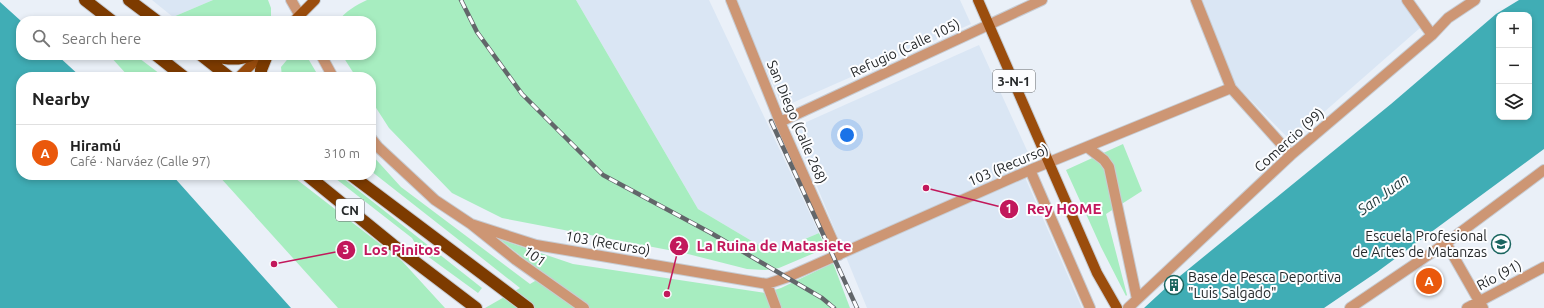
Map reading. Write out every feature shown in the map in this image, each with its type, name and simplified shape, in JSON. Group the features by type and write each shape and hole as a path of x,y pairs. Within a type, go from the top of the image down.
{"highway":[{"path":"85,0 106,16"},
{"path":"129,0 150,16"},
{"path":"162,60 178,72"},
{"path":"207,60 223,72"},
{"path":"261,72 265,60"},
{"name":"CN","path":"313,180 393,245 476,308"},
{"name":"CN","path":"358,180 528,308"}],"main road":[{"path":"302,16 315,0"},
{"name":"3-N-1","path":"978,0 1050,162 1097,273 1117,308"},
{"path":"244,72 256,60"}],"street":[{"path":"291,0 298,16"},
{"name":"San Diego (Calle 268)","path":"731,0 780,122 839,255"},
{"name":"Refugio (Calle 105)","path":"780,122 1042,0"},
{"path":"1196,0 1231,88 1291,155"},
{"path":"1407,0 1432,34"},
{"name":"Comercio (99)","path":"1128,308 1291,155 1432,34 1448,18 1475,0"},
{"path":"324,60 330,72"},
{"name":"103 (Recurso)","path":"471,224 536,245 767,284 788,278 1030,170 1231,88"},
{"path":"376,144 435,200 471,224"},
{"path":"1087,147 1104,160 1109,167 1137,299"},
{"path":"1030,170 1090,308"},
{"path":"1350,308 1446,243 1544,170"},
{"name":"101","path":"471,224 516,260 584,308"},
{"path":"1446,243 1482,305"},
{"name":"Río (91)","path":"1467,308 1482,305 1544,267"},
{"path":"767,284 776,308"}],"shaded area":[{"path":"152,0 213,0 175,16 172,16"},
{"path":"576,0 709,0 819,233 772,253 698,209"},
{"path":"735,0 960,0 971,24 783,107"},
{"path":"1202,0 1401,0 1420,28 1291,141 1234,83"},
{"path":"979,45 1030,157 1024,175 1082,308 867,308 793,128"}],"green space":[{"path":"213,0 268,0 271,8 271,16 175,16"},
{"path":"367,0 576,0 698,209 772,253 819,233 826,248 779,268 765,270 747,269 684,253 502,218 452,193 389,128 376,108 376,72 353,72 345,60 376,60 376,16 342,16"},
{"path":"114,60 142,60 157,72 124,72"},
{"path":"287,60 309,60 316,72 282,72 281,67"},
{"path":"1123,144 1142,191 1106,214 1127,295 1126,296 1101,247 1066,170"},
{"path":"376,160 401,187 530,284 545,275 499,239 573,264 765,293 781,288 833,263 850,308 485,308 520,288 376,175"},
{"path":"223,180 297,180 402,261 445,308 338,308"},
{"path":"337,180 345,180 482,288 478,293 419,250 412,238"}],"water":[{"name":"San Juan","path":"1519,0 1544,0 1544,149 1377,272 1324,308 1144,308 1169,285 1391,104 1496,14 1496,120 1532,120 1532,12 1499,12"},
{"path":"0,2 16,16 16,60 62,60 76,72 16,72 16,180 176,180 291,308 0,308"}],"railway":[{"path":"461,0 477,32 522,94 603,175 711,233 822,298 834,308"},
{"path":"771,121 857,308"}],"place":[{"name":"Rey HOME","path":"926,188"},
{"name":"Escuela Profesional de Artes de Matanzas","path":"1501,244"},
{"name":"Los Pinitos","path":"274,264"},
{"name":"Hiramú","path":"1429,281"},
{"name":"Base de Pesca Deportiva \"Luis Salgado\"","path":"1174,285"},
{"name":"La Ruina de Matasiete","path":"667,294"}]}
